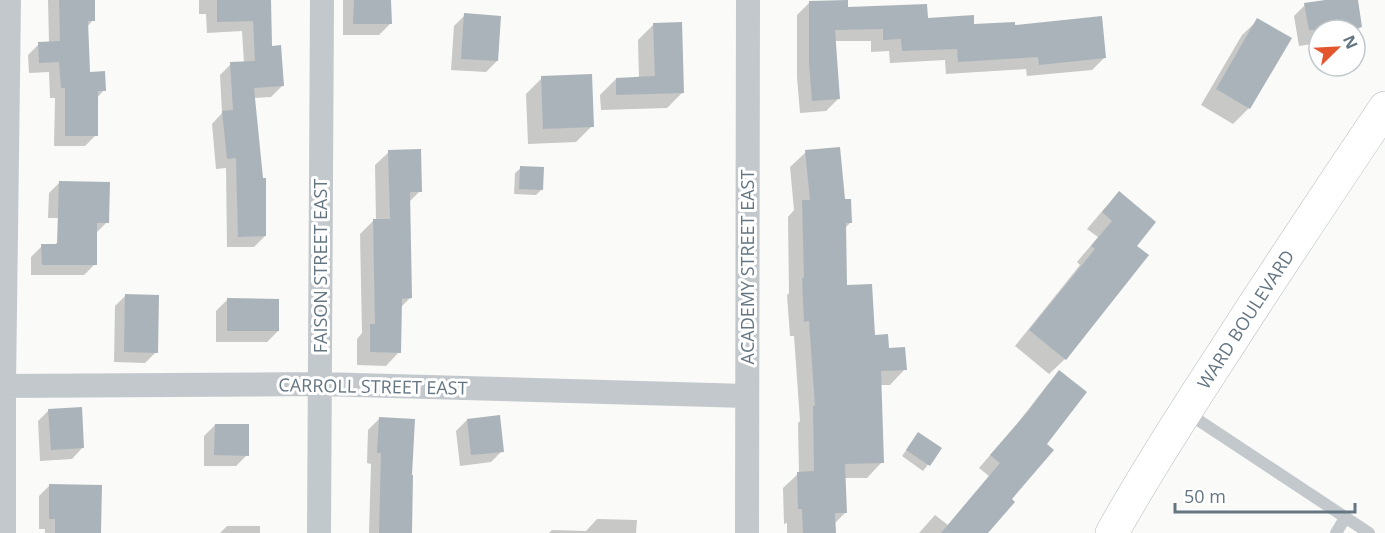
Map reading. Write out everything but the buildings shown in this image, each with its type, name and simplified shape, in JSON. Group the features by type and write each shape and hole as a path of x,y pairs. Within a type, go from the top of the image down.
{"main road":[{"name":"WARD BOULEVARD","path":"1112,533 1138,486 1185,411 1385,108"}],"street":[{"path":"4,533 2,386 9,0"},
{"name":"FAISON STREET EAST","path":"319,533 322,0"},
{"name":"ACADEMY STREET EAST","path":"747,533 748,0"},
{"name":"CARROLL STREET EAST","path":"2,386 320,384 747,396"}],"lane":[{"path":"1185,411 1369,533"},
{"path":"1336,533 1346,518"}]}
